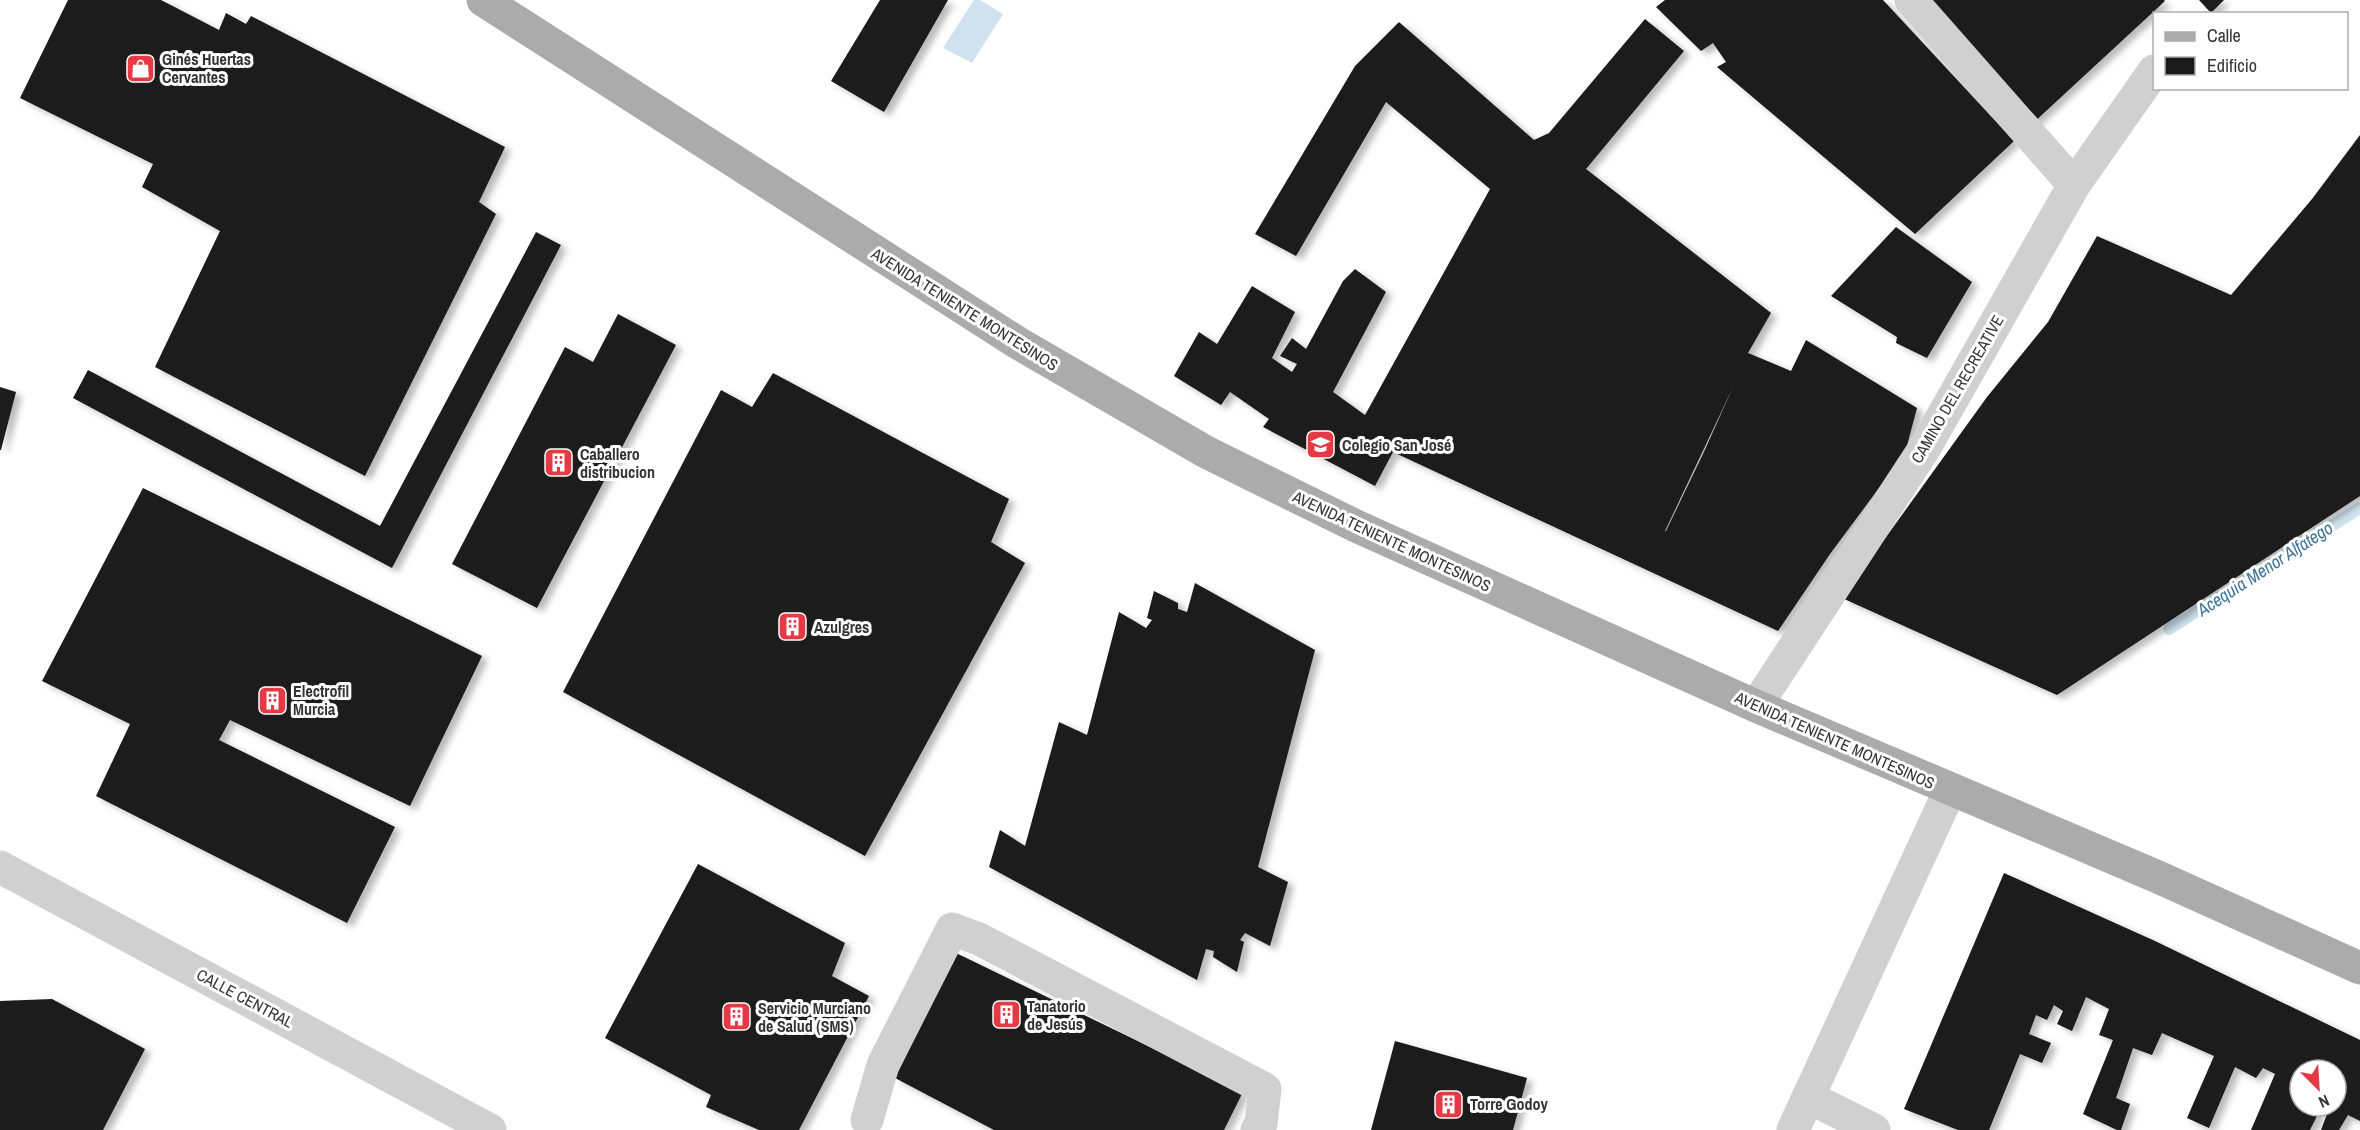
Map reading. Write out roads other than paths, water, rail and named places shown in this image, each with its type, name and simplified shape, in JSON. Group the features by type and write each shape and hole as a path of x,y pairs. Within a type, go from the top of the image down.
{"main road":[{"name":"AVENIDA TENIENTE MONTESINOS","path":"483,0 1008,337 1206,452 1356,526 1756,706 2158,877 2360,968"}],"street":[{"path":"1911,0 2074,185"},
{"name":"CAMINO DEL RECREATIVE","path":"1756,706 1924,449 2074,185 2153,72"},
{"path":"1793,1130 1950,790"},
{"name":"CALLE CENTRAL","path":"0,867 490,1130"},
{"path":"871,1127 883,1065 952,929 979,939 1265,1089 1261,1125 1257,1130"},
{"path":"1808,1096 1874,1130"}],"water":[{"path":"974,0 980,0 1003,14 972,63 943,48"}],"waterway":[{"name":"Acequia Menor Alfatego","path":"2169,629 2360,508"}],"place":[{"name":"Ginés Huertas Cervantes","path":"141,68"},
{"name":"Colegio San José","path":"1321,445"},
{"name":"Caballero distribucion","path":"559,463"},
{"name":"Azulgres","path":"793,627"},
{"name":"Electrofil Murcia","path":"272,700"},
{"name":"Tanatorio de Jesús","path":"1006,1015"},
{"name":"Servicio Murciano de Salud (SMS)","path":"737,1017"},
{"name":"Torre Godoy","path":"1449,1104"}]}
